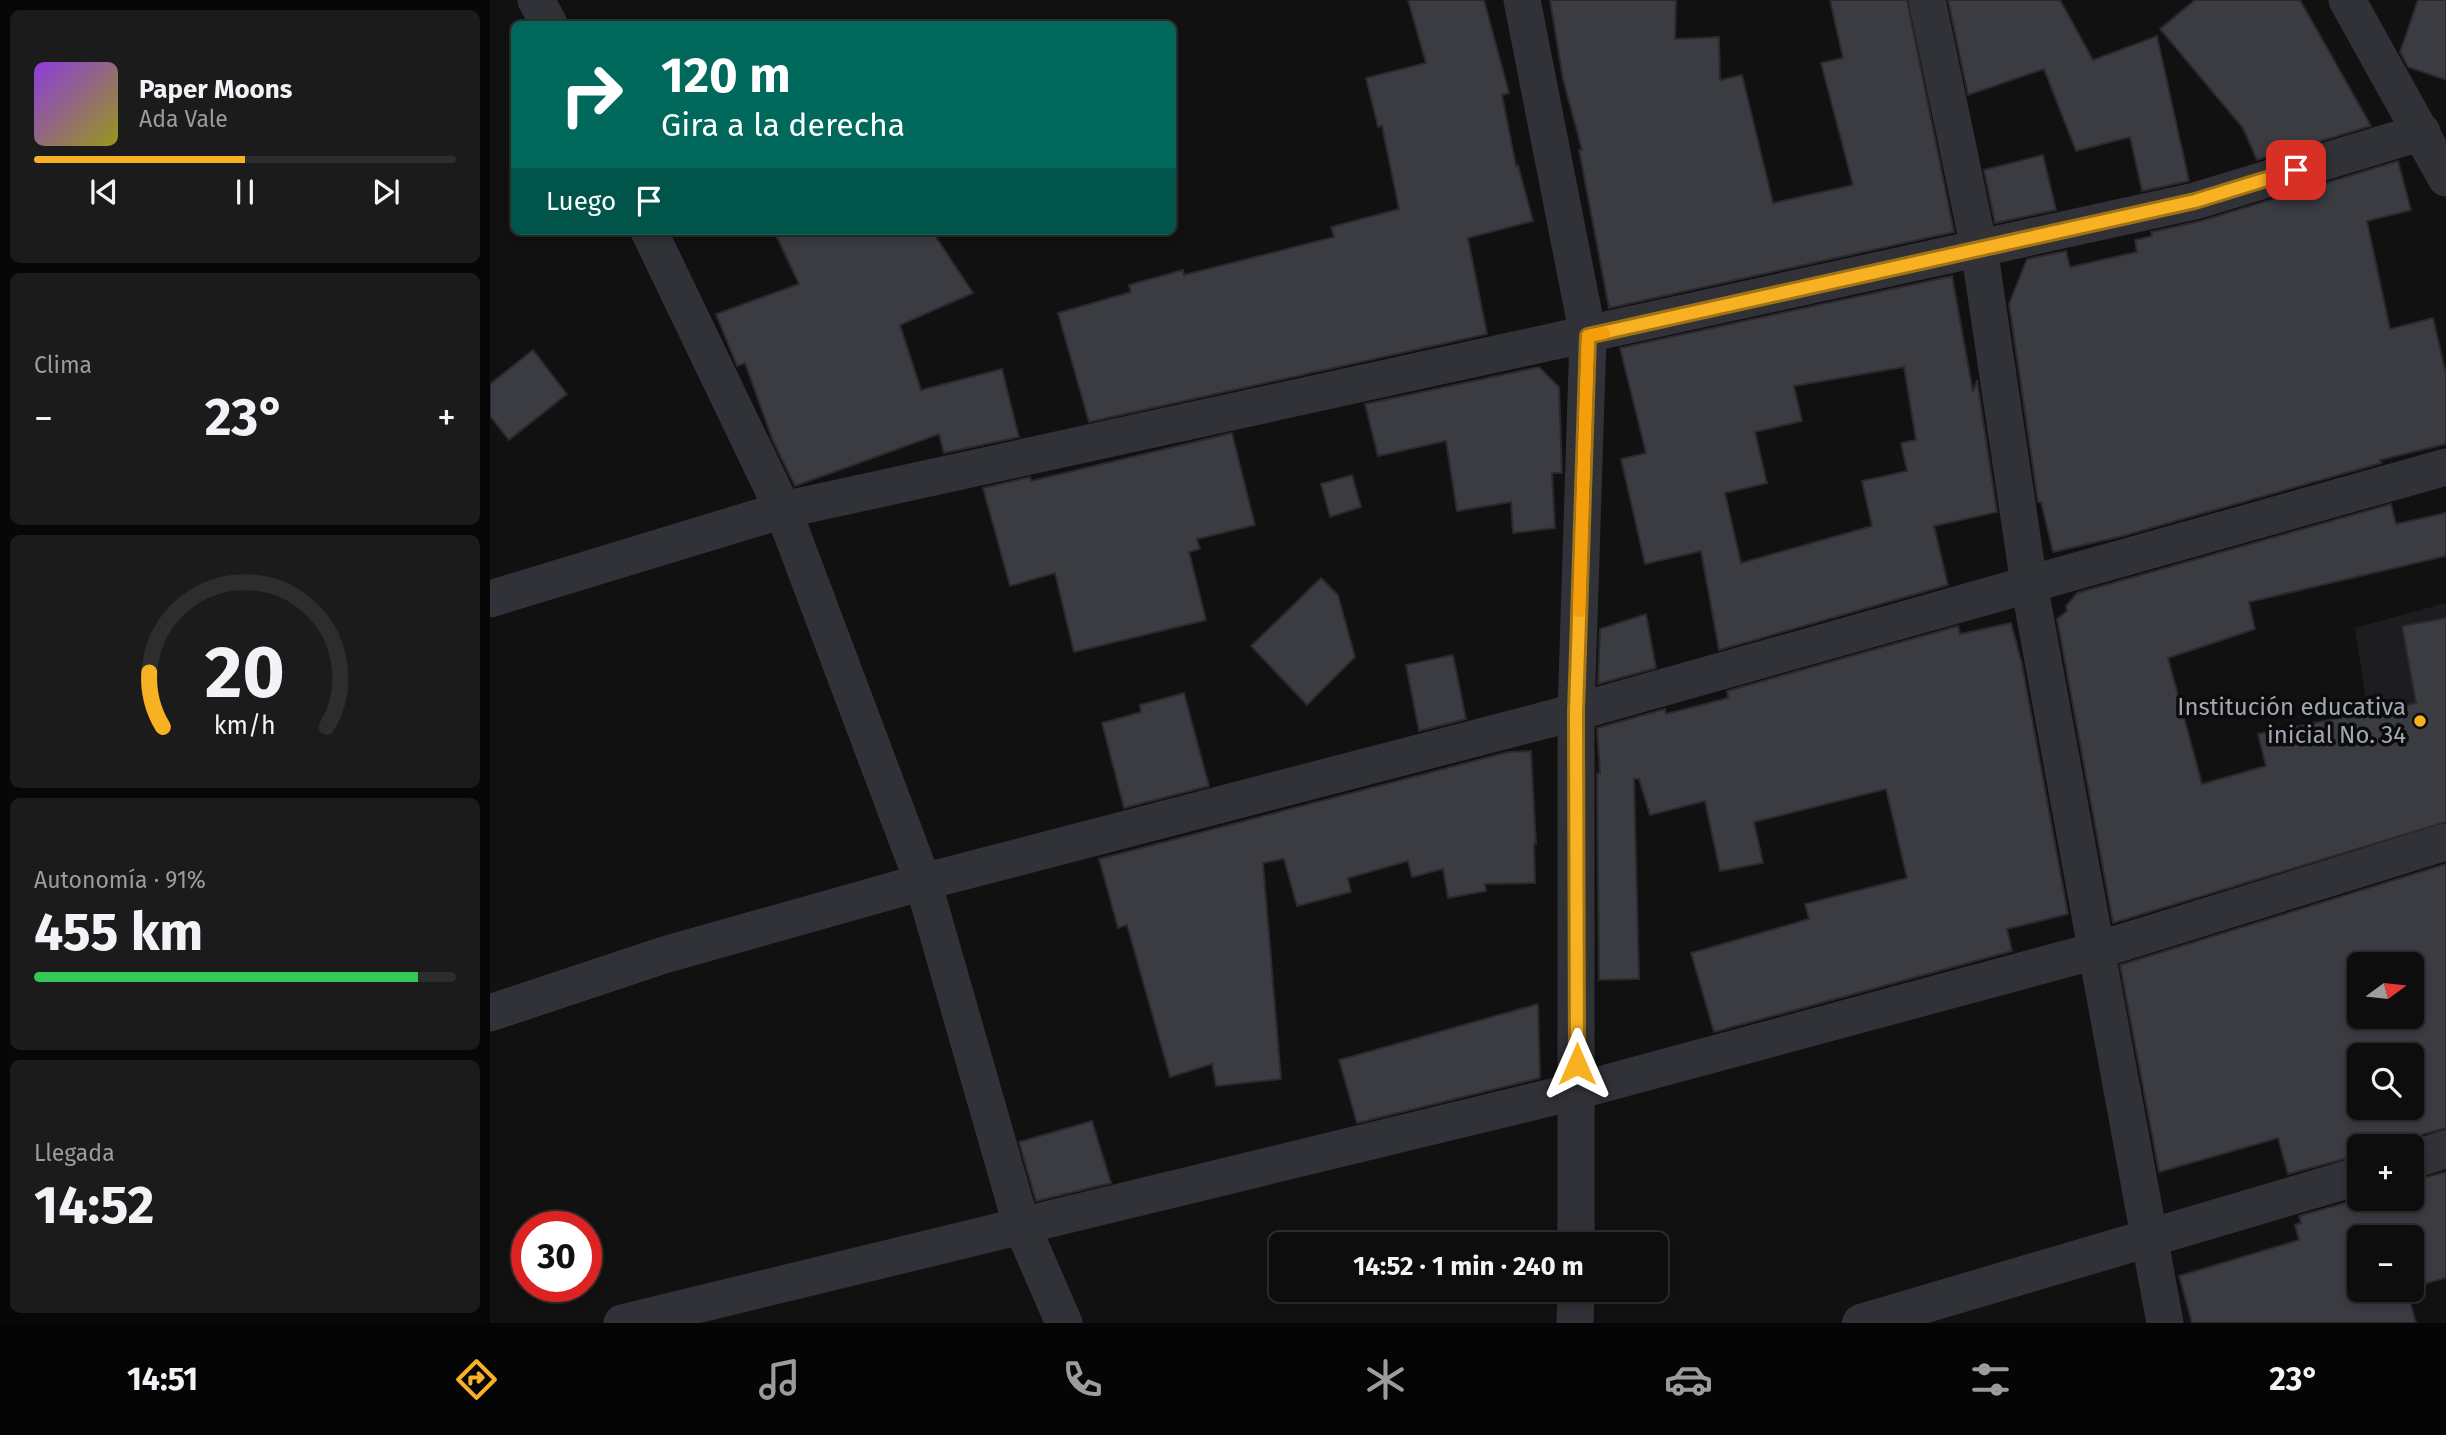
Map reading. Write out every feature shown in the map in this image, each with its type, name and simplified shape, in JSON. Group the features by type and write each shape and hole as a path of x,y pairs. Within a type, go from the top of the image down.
{"street":[{"path":"537,0 548,21"},
{"path":"1522,0 1588,336 1576,712 1576,1232"},
{"path":"1927,0 1979,248 2029,584 2165,1323"},
{"path":"2347,0 2446,178"},
{"path":"490,598 783,510 1588,336 2195,201 2422,132"},
{"path":"651,235 783,510 923,882 1021,1224 1064,1323"},
{"path":"490,1013 664,955 923,882 1576,712 2446,467"},
{"path":"622,1323 1577,1091 2095,951 2446,842"},
{"path":"2424,1156 2446,1149"},
{"path":"1861,1323 2347,1180"},
{"path":"1575,1323 1576,1302"}],"shaded area":[{"path":"2446,603 2446,820 2386,835 2355,628"}],"building":[{"path":"1408,0 1484,0 1509,93 1502,95 1516,166 1518,165 1533,221 1468,238 1487,334 1089,422 1058,313 1131,292 1129,285 1183,270 1184,275 1334,237 1331,227 1399,209 1382,126 1378,127 1366,78 1426,63"},
{"path":"1550,0 1676,0 1675,39 1719,37 1720,80 1742,75 1773,203 1853,185 1821,63 1843,58 1830,0 1907,0 1954,232 1609,308 1579,150 1582,150 1563,79"},
{"path":"1948,0 2060,0 2093,60 2157,36 2189,181 2142,191 2130,137 2076,151 2044,69 1968,95"},
{"path":"2195,0 2300,0 2371,126 2257,160 2243,128 2160,29"},
{"path":"2418,0 2446,0 2446,80 2408,67 2400,52"},
{"path":"2043,155 2056,210 1995,223 1984,170"},
{"path":"2398,161 2411,210 2367,221 2390,329 2433,318 2446,374 2446,444 2380,460 2381,463 2119,537 2053,552 2041,502 2038,502 2009,304 2027,259 2066,251 2070,267 2137,252 2135,240 2152,236 2151,232 2201,221"},
{"path":"776,235 935,235 973,293 900,325 921,390 1002,369 1019,437 944,453 939,434 795,486 773,441 745,363 737,366 716,314 799,284"},
{"path":"1952,276 1973,392 1977,380 1997,512 1934,526 1948,585 1719,650 1701,551 1645,564 1621,459 1646,453 1620,348","holes":["1904,367 1916,440 1901,443 1907,471 1862,481 1872,526 1741,563 1725,493 1767,483 1755,432 1802,421 1794,386"]},
{"path":"533,350 567,394 509,440 490,416 490,384"},
{"path":"1539,367 1559,387 1562,473 1552,473 1555,528 1513,533 1511,502 1457,511 1446,441 1378,456 1365,404"},
{"path":"1232,433 1255,525 1197,539 1200,549 1189,552 1206,620 1074,652 1055,573 1010,586 983,488 1030,477 1031,481"},
{"path":"1352,475 1361,507 1330,517 1321,484"},
{"path":"2391,504 2396,524 2446,513 2446,556 2249,602 2255,629 2168,658 2202,784 2266,766 2258,734 2416,703 2402,626 2446,618 2446,822 2113,923 2057,619 2067,611 2066,606 2077,593"},
{"path":"1321,578 1338,595 1355,657 1307,705 1251,646"},
{"path":"1646,614 1656,668 1598,684 1600,629"},
{"path":"2011,623 2022,664 2068,914 2007,929 2012,951 1714,1032 1691,953 1809,919 1805,904 1907,878 1886,789 1754,822 1763,863 1720,871 1705,801 1650,815 1639,779 1634,779 1639,979 1599,980 1597,774 1600,773 1597,728 1665,709 1666,714 1728,698 1727,691 1958,626 1960,634"},
{"path":"1453,655 1466,719 1419,731 1406,665"},
{"path":"1184,693 1209,786 1124,808 1102,723 1141,712 1140,705"},
{"path":"1531,751 1536,844 1535,883 1485,884 1486,891 1448,898 1443,869 1412,877 1408,861 1348,878 1351,892 1297,906 1284,859 1263,863 1281,1079 1216,1086 1212,1064 1170,1077 1127,925 1118,928 1099,859 1508,752"},
{"path":"2446,864 2446,1128 2424,1134 2347,1134 2347,1158 2288,1174 2278,1138 2159,1172 2120,965"},
{"path":"1538,1004 1540,1078 1357,1123 1339,1060"},
{"path":"1092,1121 1111,1183 1036,1201 1019,1142"},
{"path":"2446,1172 2446,1278 2424,1284 2424,1225 2347,1225 2347,1302 2410,1302 2416,1323 2192,1323 2179,1276 2299,1240 2295,1225 2301,1223 2299,1216 2347,1202 2347,1211 2424,1211 2424,1178"}],"slow traffic":[{"path":"1579,611 1588,336 1604,333"}],"place":[{"name":"Institución educativa inicial No. 34","path":"2420,721"}],"route":[{"path":"1577,1064 1576,712 1588,336 2195,201 2296,170"}]}
